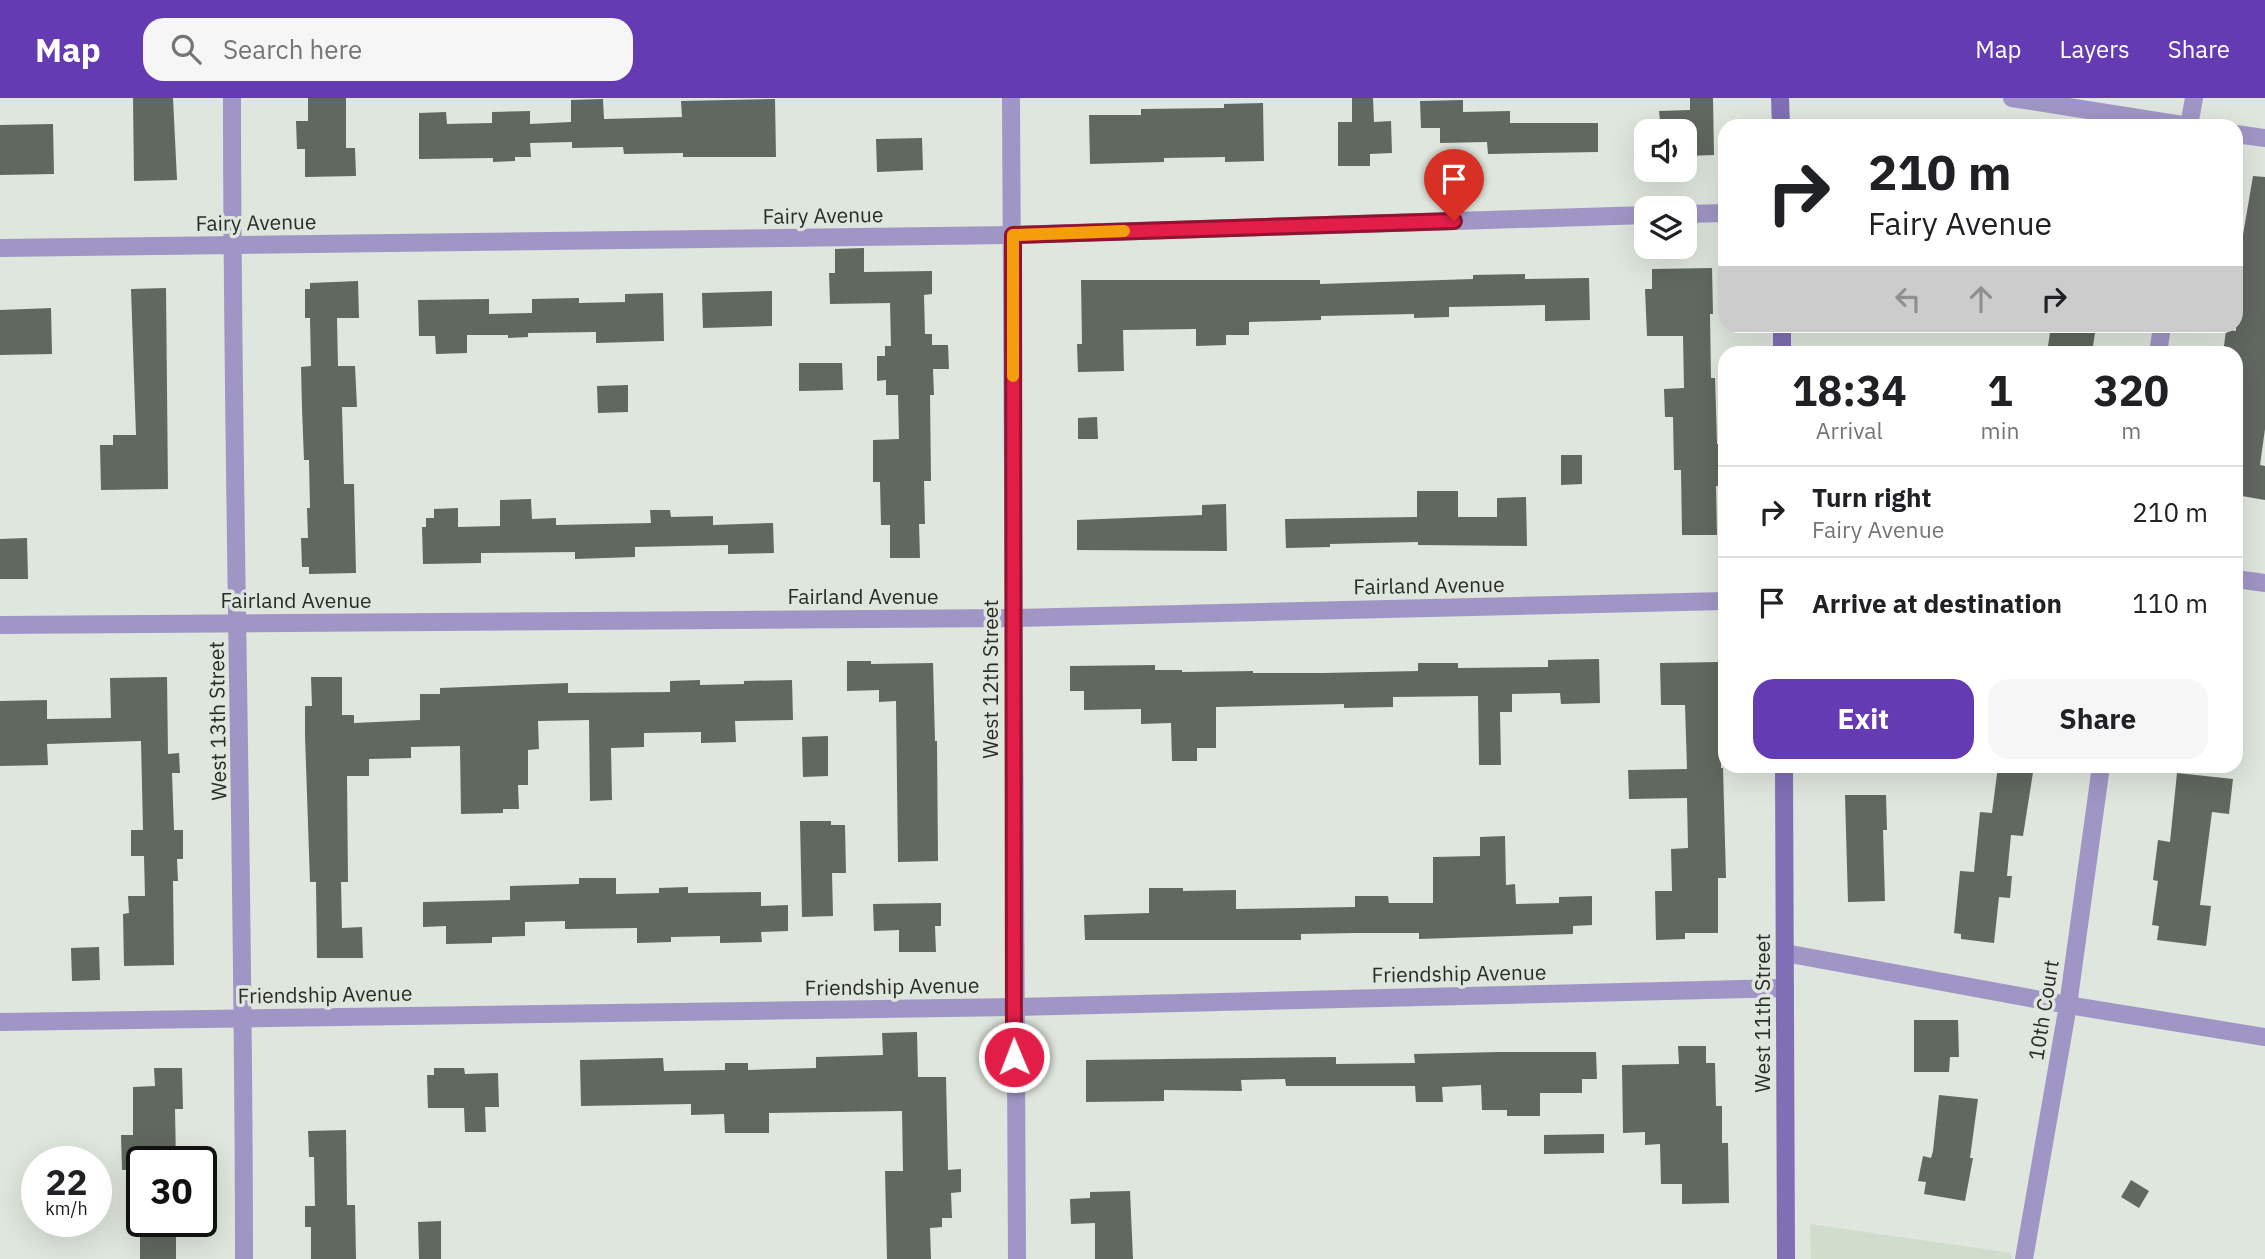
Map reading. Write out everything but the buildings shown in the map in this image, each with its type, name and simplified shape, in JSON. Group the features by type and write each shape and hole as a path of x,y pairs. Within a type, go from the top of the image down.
{"main road":[{"path":"1780,98 1780,119"},
{"name":"West 11th Street","path":"1784,773 1786,1259"}],"street":[{"name":"West 13th Street","path":"232,98 244,1017 244,1259"},
{"name":"West 12th Street","path":"1011,98 1017,1259"},
{"path":"2012,98 2145,119"},
{"path":"2190,119 2193,98"},
{"path":"2243,135 2265,138"},
{"path":"1697,214 1718,213"},
{"name":"Fairy Avenue","path":"0,248 1013,235 1634,215"},
{"path":"2243,580 2265,583"},
{"name":"Fairland Avenue","path":"0,625 1013,618 1718,601"},
{"name":"10th Court","path":"2024,1259 2068,1005 2100,773"},
{"path":"1785,953 2068,1005 2265,1037"},
{"name":"Friendship Avenue","path":"0,1022 1014,1007 1785,988"}],"shaded area":[{"path":"1810,1224 2012,1253 2011,1259 1811,1259"}],"slow traffic":[{"path":"1013,376 1013,235 1124,231"}],"route":[{"path":"1014,1057 1013,235 1454,221"}]}
